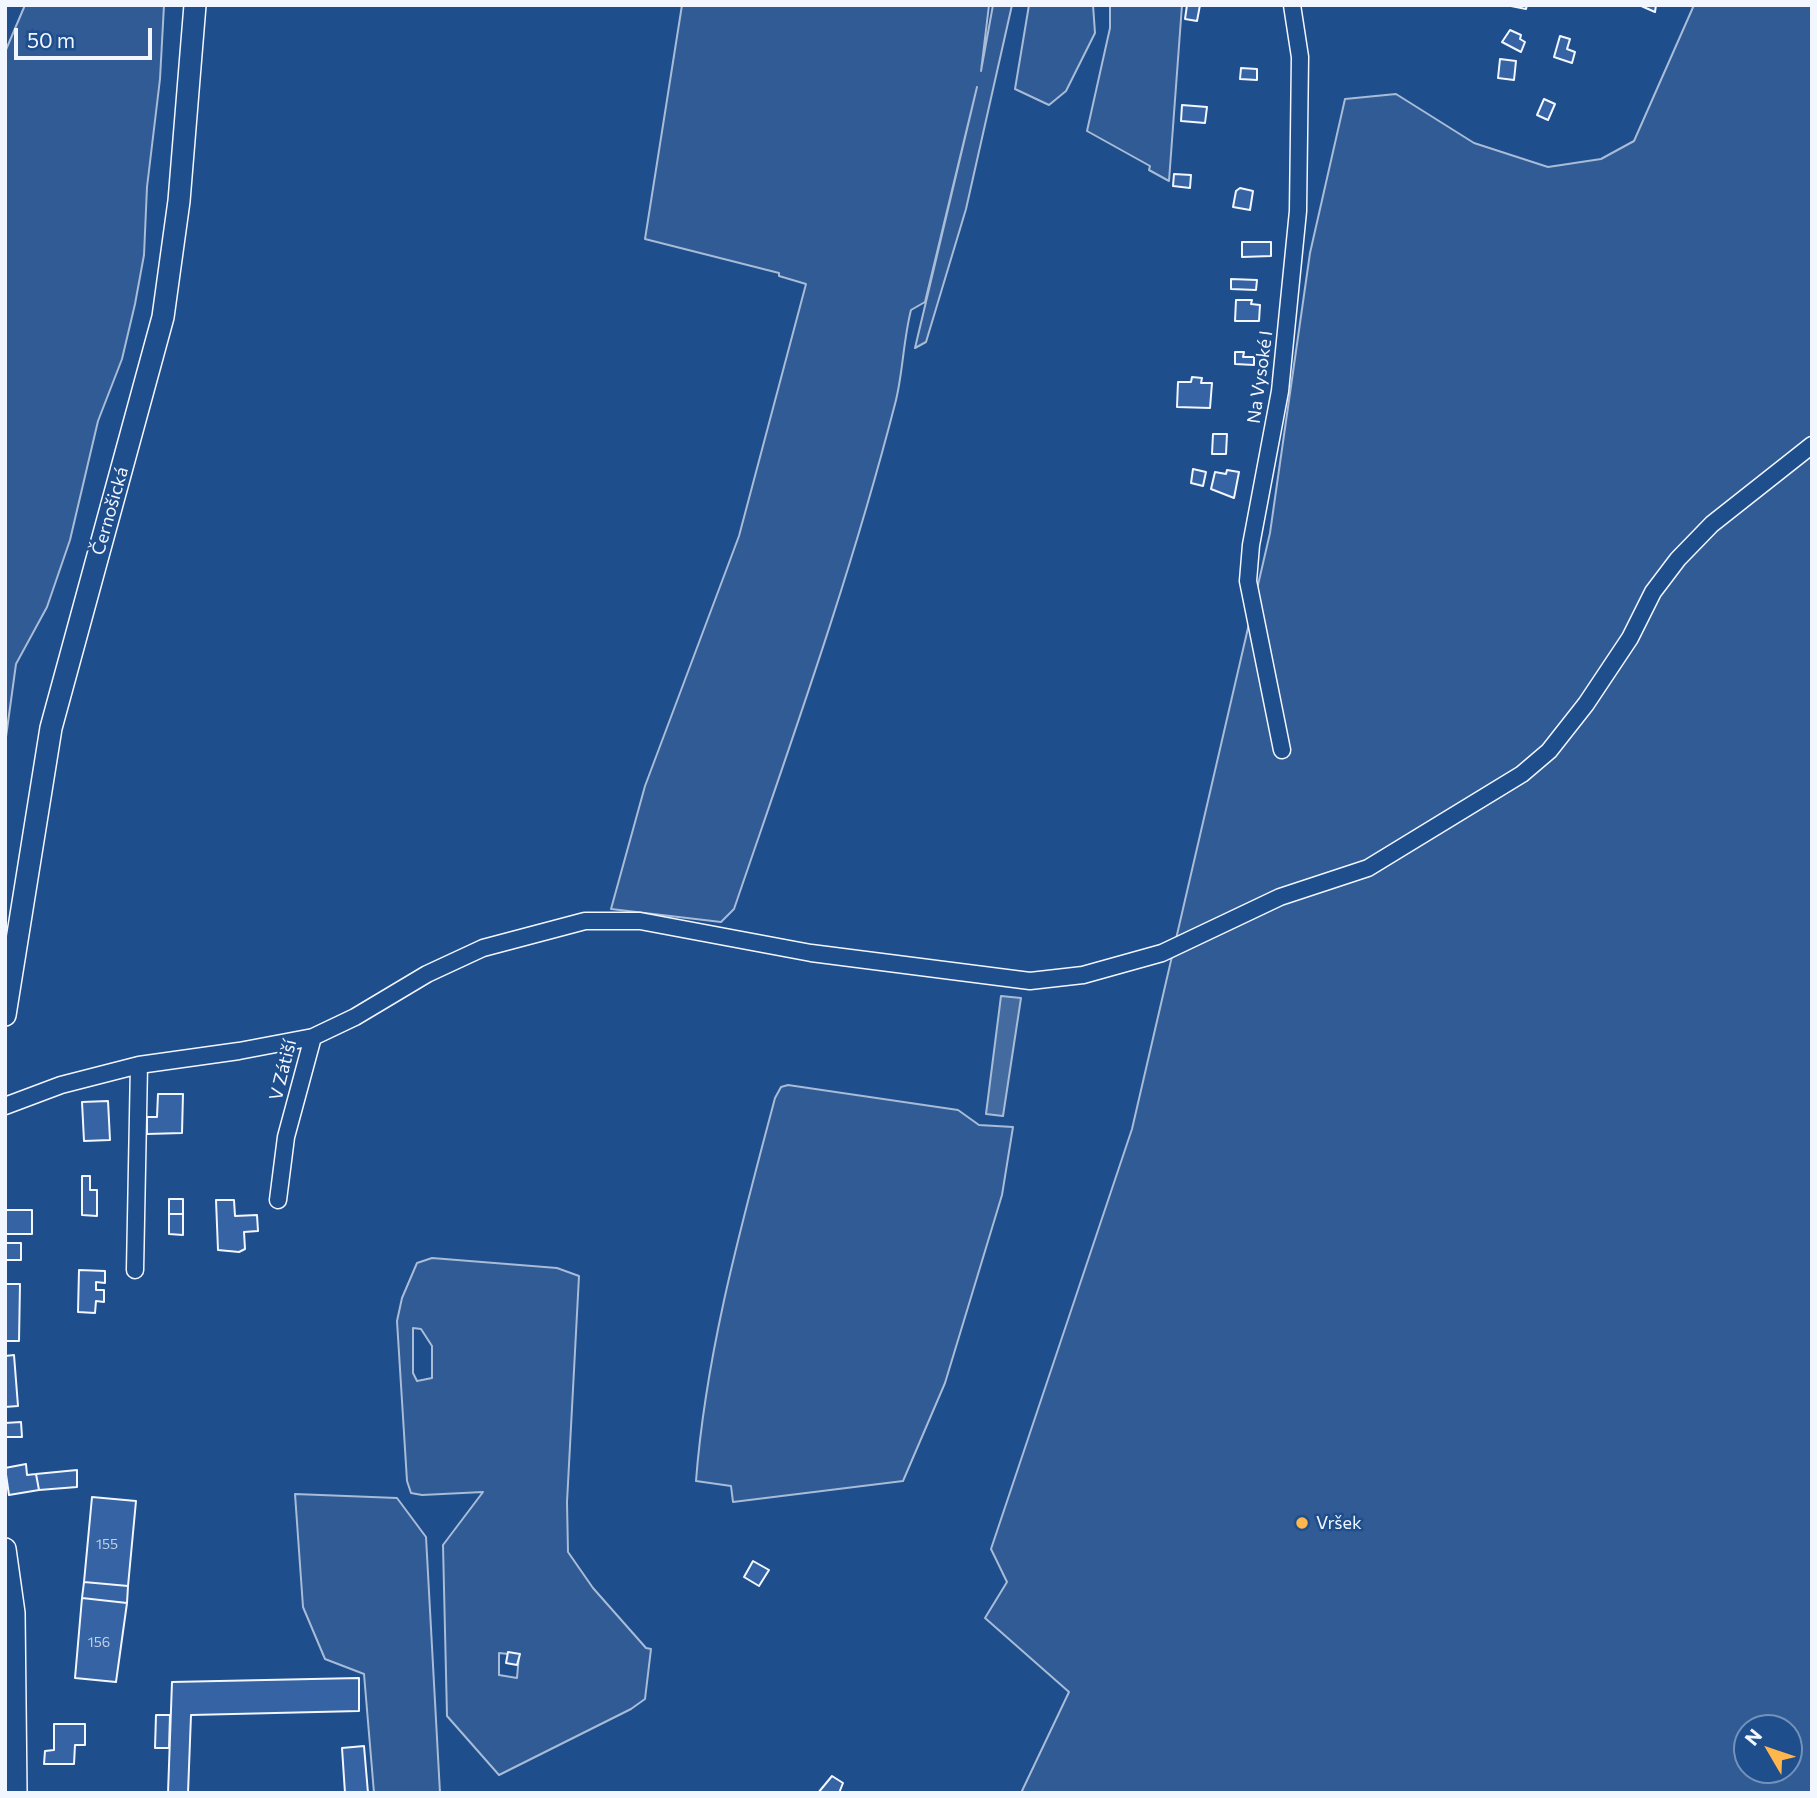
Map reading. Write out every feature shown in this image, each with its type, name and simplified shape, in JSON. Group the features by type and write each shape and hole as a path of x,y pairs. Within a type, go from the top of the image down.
{"street":[{"name":"Černošická","path":"5,1015 51,728 163,317 179,201 195,5"},
{"name":"Na Vysoké I","path":"1282,750 1248,581 1251,545 1280,391 1298,211 1300,57 1292,5"},
{"path":"313,1037 355,1017 427,974 483,948 585,921 640,921 811,953 1030,981 1083,975 1162,953 1280,897 1368,868 1522,774 1549,751 1586,704 1630,638 1653,592 1678,559 1712,523 1812,445"},
{"name":"V Zátiší","path":"5,1106 61,1086 139,1065 313,1037 288,1128 278,1200"},
{"path":"135,1270 139,1065"},
{"path":"5,1549 14,1613 12,1788"}],"shaded area":[{"path":"25,5 164,5 160,79 147,187 144,255 135,304 122,359 98,421 70,540 47,607 16,664 5,744 5,52"},
{"path":"682,5 989,5 981,71 993,5 1012,5 966,209 926,342 915,348 977,87 925,302 911,310 898,393 859,532 734,909 721,922 611,909 645,786 739,536 806,284 779,276 779,273 645,239"},
{"path":"1029,5 1093,5 1095,33 1066,91 1049,105 1015,89"},
{"path":"1110,5 1182,5 1169,181 1149,170 1150,166 1087,131 1110,28"},
{"path":"1694,5 1812,5 1812,1793 1021,1793 1069,1692 985,1618 1007,1582 991,1549 1132,1129 1270,533 1310,253 1345,99 1396,94 1474,143 1548,167 1601,159 1634,141"},
{"path":"1001,996 1021,998 1003,1116 986,1114"},
{"path":"788,1085 958,1110 979,1125 1013,1127 1002,1195 945,1383 903,1481 733,1502 731,1486 696,1481 701,1432 717,1336 738,1240 775,1098 781,1087"},
{"path":"432,1258 557,1268 579,1276 567,1502 568,1552 593,1588 646,1648 651,1649 645,1699 631,1709 499,1775 447,1716 443,1545 483,1492 422,1495 411,1493 407,1481 397,1321 402,1298 417,1263","holes":["413,1328 421,1329 432,1346 432,1378 417,1381 413,1373","499,1653 519,1655 517,1678 499,1675"]},
{"path":"295,1494 397,1498 426,1537 440,1793 374,1793 364,1674 325,1659 303,1607"}],"building":[{"path":"1187,5 1200,5 1197,21 1185,19"},
{"path":"1506,5 1527,5 1526,9"},
{"path":"1639,5 1656,5 1655,12"},
{"path":"1510,30 1521,35 1520,39 1525,42 1521,52 1502,42"},
{"path":"1560,36 1570,39 1567,49 1575,52 1572,63 1554,57"},
{"path":"1500,59 1516,61 1514,80 1498,78"},
{"path":"1241,68 1257,69 1257,80 1240,79"},
{"path":"1544,99 1555,104 1548,120 1537,115"},
{"path":"1182,105 1207,107 1205,123 1181,121"},
{"path":"1174,174 1191,175 1190,188 1173,186"},
{"path":"1240,188 1253,191 1250,210 1233,207 1236,191"},
{"path":"1242,242 1271,242 1271,256 1242,257"},
{"path":"1231,279 1257,280 1256,290 1231,289"},
{"path":"1236,300 1252,300 1251,304 1260,305 1259,321 1235,321"},
{"path":"1235,352 1244,352 1243,357 1254,357 1254,365 1235,364"},
{"path":"1192,377 1202,378 1201,383 1212,383 1210,408 1177,407 1178,382 1191,382"},
{"path":"1213,434 1227,434 1226,454 1212,454"},
{"path":"1193,469 1206,472 1203,486 1191,483"},
{"path":"1227,470 1239,472 1234,498 1211,489 1215,472 1226,474"},
{"path":"158,1094 183,1094 182,1133 147,1134 147,1117 157,1117"},
{"path":"108,1101 110,1140 84,1141 82,1102"},
{"path":"82,1176 90,1176 90,1190 97,1190 97,1216 82,1215"},
{"path":"169,1199 183,1199 183,1214 169,1214"},
{"path":"216,1200 234,1200 235,1216 257,1215 258,1231 244,1232 245,1249 239,1252 218,1250"},
{"path":"5,1210 32,1210 32,1234 6,1234"},
{"path":"169,1214 183,1214 183,1235 169,1234"},
{"path":"5,1243 21,1243 21,1260 5,1260"},
{"path":"79,1270 105,1271 105,1283 96,1282 96,1290 104,1290 104,1302 96,1301 95,1313 78,1312"},
{"path":"5,1284 20,1284 19,1341 5,1341"},
{"path":"14,1355 18,1406 5,1407 5,1356"},
{"path":"21,1422 22,1437 5,1437 5,1423"},
{"path":"26,1464 27,1475 36,1474 39,1490 9,1495 5,1468"},
{"path":"77,1470 77,1487 39,1490 36,1474"},
{"path":"92,1497 136,1501 128,1586 84,1582"},
{"path":"753,1561 769,1570 759,1586 744,1577"},
{"path":"84,1582 128,1586 127,1603 82,1598"},
{"path":"82,1598 127,1603 116,1682 75,1678"},
{"path":"508,1652 520,1654 517,1665 506,1663"},
{"path":"359,1678 359,1711 191,1715 188,1793 168,1793 172,1682"},
{"path":"156,1715 170,1715 169,1748 155,1748"},
{"path":"54,1724 85,1724 85,1745 75,1745 74,1764 44,1764 45,1751 54,1750"},
{"path":"364,1746 368,1793 345,1793 342,1748"},
{"path":"832,1776 843,1783 839,1793 818,1793"}],"place":[{"name":"Vršek","path":"1302,1523"}]}
